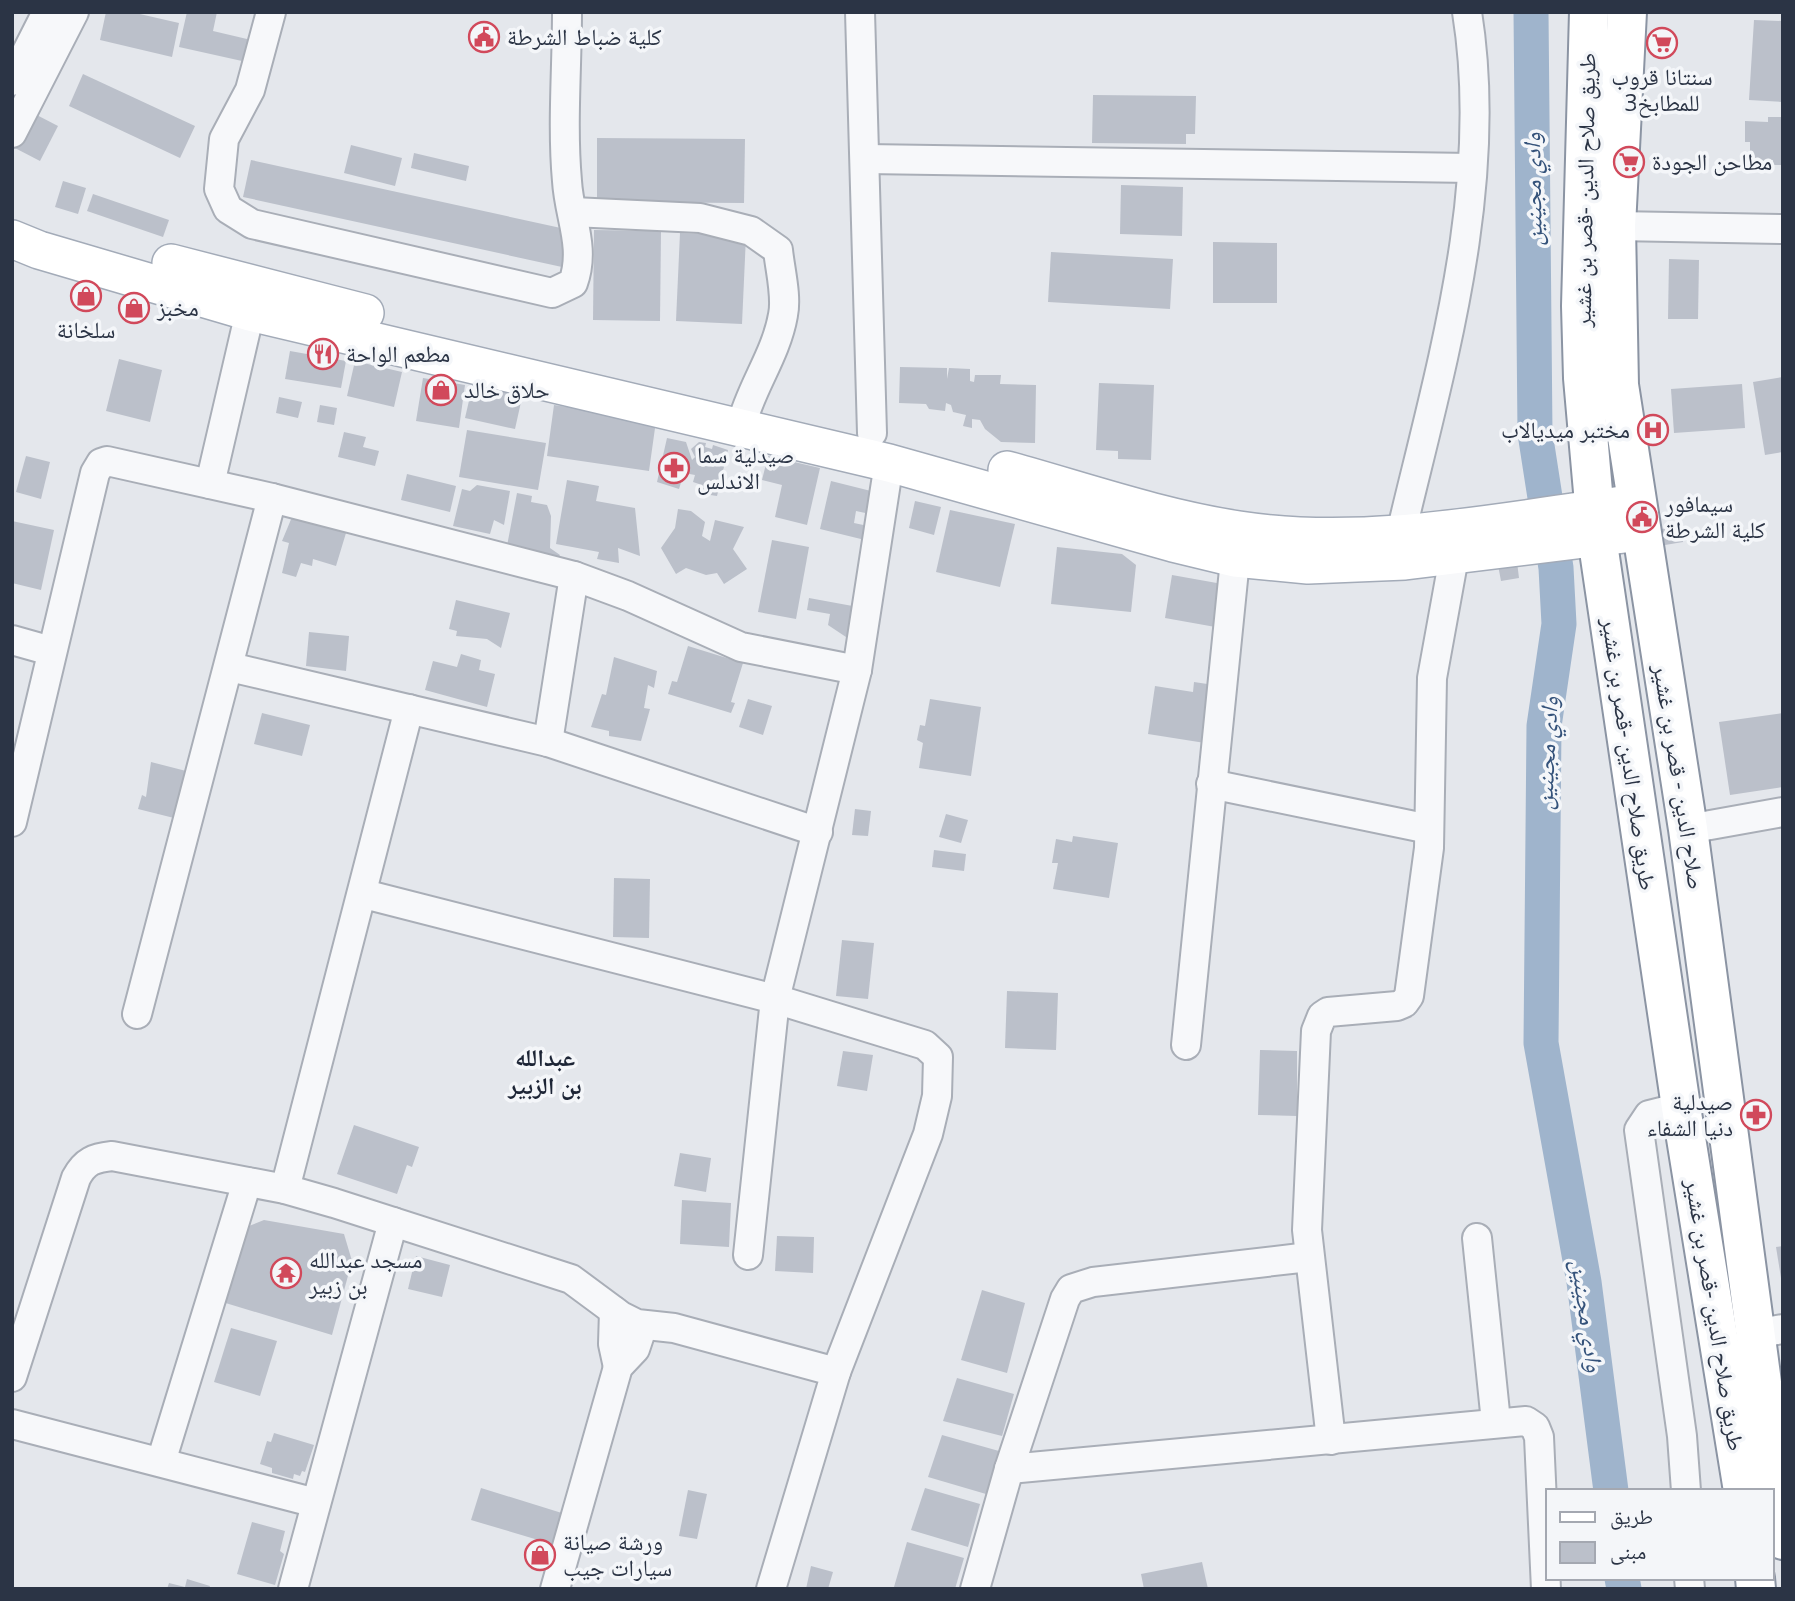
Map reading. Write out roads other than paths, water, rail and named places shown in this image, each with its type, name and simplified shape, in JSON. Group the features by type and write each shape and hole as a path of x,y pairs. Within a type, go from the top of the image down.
{"highway":[{"name":"طريق صلاح الدين -قصر بن غشير","path":"1589,12 1581,306 1584,524 1743,1489"},
{"name":"صلاح الدين - قصر بن غشير","path":"1627,12 1616,226 1619,385 1768,1332 1783,1540"}],"main road":[{"path":"12,213 121,251 744,415 881,448 1173,543 1237,544 1311,536 1401,533 1470,545"},
{"path":"12,239 39,250 250,312 744,415"},
{"path":"1237,544 1308,565 1470,545 1638,517"}],"street":[{"path":"271,12 250,90 224,139 219,189 228,209 252,224 552,293 573,283 579,267 573,212 566,183 567,12"},
{"path":"748,1255 775,999 857,670 881,448 860,12"},
{"path":"1401,533 1448,324 1472,169 1476,98 1468,13 1450,12"},
{"path":"12,81 61,15"},
{"path":"12,133 61,15"},
{"path":"866,159 1472,169"},
{"path":"573,212 700,218 751,231 778,250 784,312 776,345 744,415"},
{"path":"1616,226 1783,229"},
{"path":"210,484 250,312"},
{"path":"12,822 95,473 101,463 114,462 272,498 574,576 628,596 741,647 857,670"},
{"path":"137,1014 230,667 272,498"},
{"path":"1186,1045 1237,544"},
{"path":"1331,1440 1309,1257 1306,1196 1316,1031 1322,1016 1328,1012 1397,1006 1405,1003 1409,996 1429,829 1432,678 1470,545"},
{"path":"548,742 574,576"},
{"path":"12,640 51,651"},
{"path":"230,667 548,742 818,832"},
{"path":"285,1189 364,894 409,709"},
{"path":"1211,784 1429,829"},
{"path":"1688,829 1783,812"},
{"path":"364,894 775,999 925,1045 938,1057 940,1067 937,1096 918,1166 836,1373 771,1589"},
{"path":"1681,1107 1649,1115 1639,1130 1682,1436 1686,1489"},
{"path":"12,1377 76,1178 82,1166 94,1158 112,1156 285,1189 571,1279 628,1321 674,1328 836,1373"},
{"path":"160,1462 247,1182"},
{"path":"293,1589 393,1222"},
{"path":"1477,1238 1496,1422"},
{"path":"975,1589 1009,1469 1065,1299 1071,1289 1093,1282 1309,1257"},
{"path":"614,1311 613,1344 618,1367"},
{"path":"555,1589 618,1367 635,1349 643,1325"},
{"path":"1009,1469 1525,1421 1537,1432 1546,1589"},
{"path":"12,1424 316,1503"}],"waterway":[{"name":"وادي مجينين","path":"1531,12 1535,433 1556,568 1559,624 1544,726 1541,1043 1584,1282 1611,1489"},
{"name":"وادي مجينين","path":"1622,1580 1624,1589"}],"place":[{"name":"كلية ضباط الشرطة","path":"484,37"},
{"name":"سنتانا قروب 3للمطابخ","path":"1662,43"},
{"name":"مطاحن الجودة","path":"1629,162"},
{"name":"سلخانة","path":"86,296"},
{"name":"مخبز","path":"134,308"},
{"name":"مطعم الواحة","path":"323,354"},
{"name":"حلاق خالد","path":"441,390"},
{"name":"مختبر ميديالاب","path":"1653,430"},
{"name":"صيدلية سما الاندلس","path":"674,468"},
{"name":"سيمافور كلية الشرطة","path":"1642,517"},
{"name":"صيدلية دنيا الشفاء","path":"1756,1115"},
{"name":"مسجد عبدالله بن زبير","path":"286,1273"},
{"name":"ورشة صيانة سيارات جيب","path":"540,1555"}],"district":[{"name":"عبدالله بن الزبير","path":"545,1072"}]}
